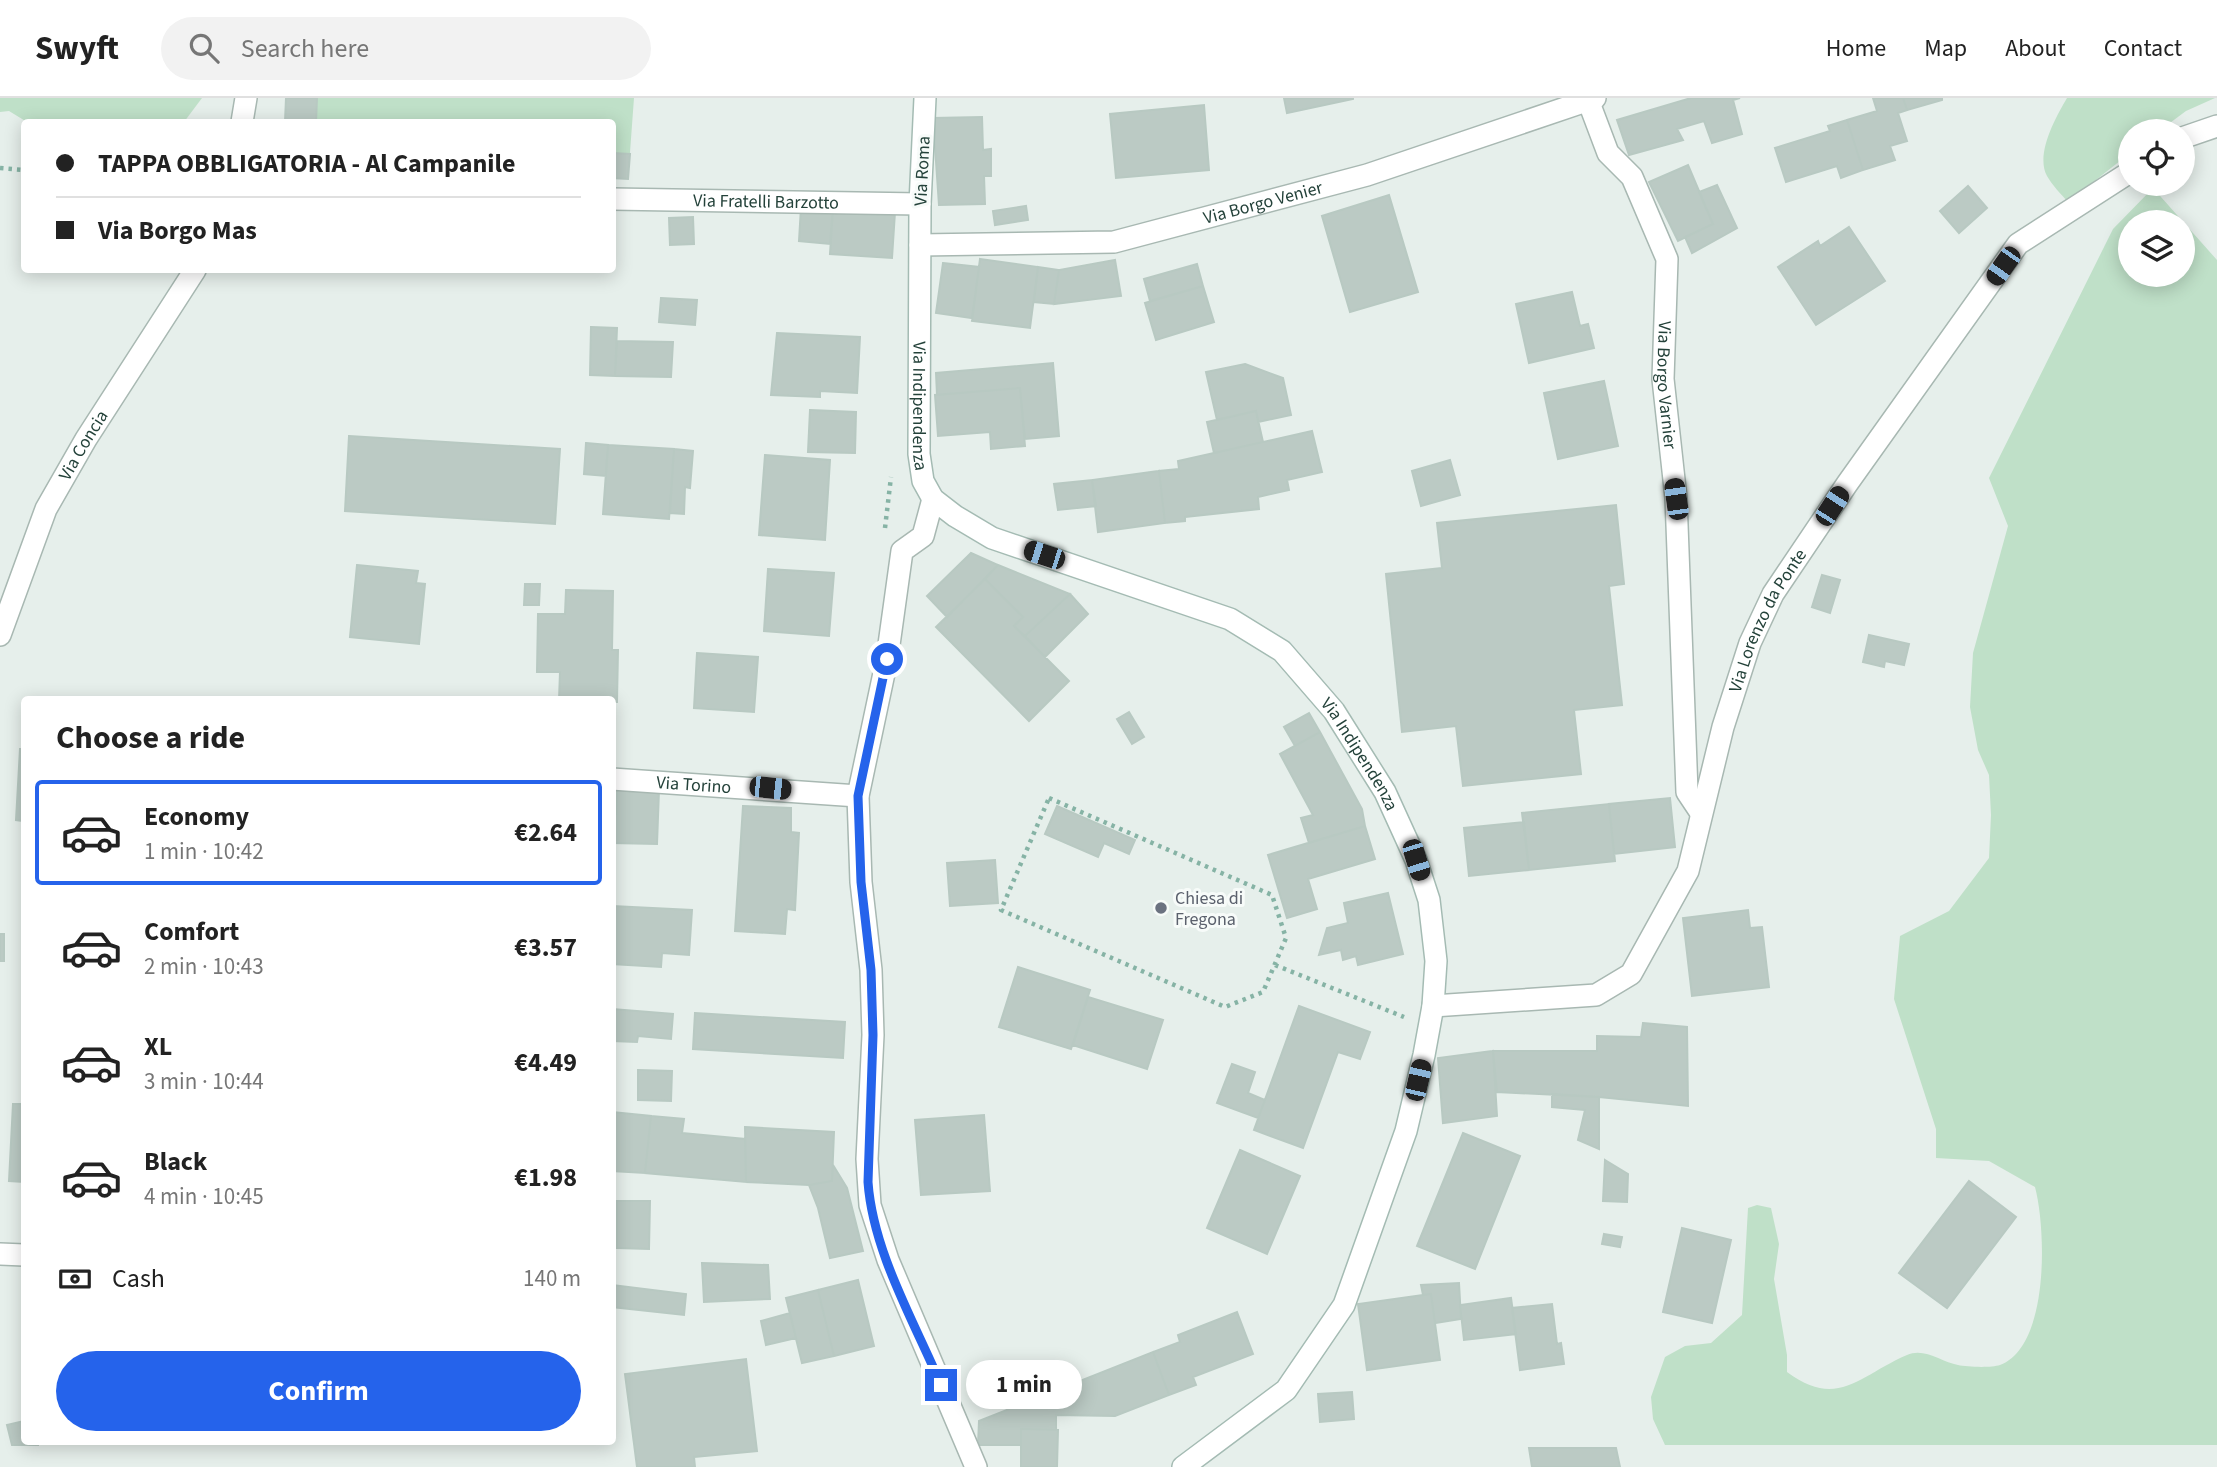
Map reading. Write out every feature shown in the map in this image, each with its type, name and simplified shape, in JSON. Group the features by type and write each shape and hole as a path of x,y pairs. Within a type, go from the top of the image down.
{"street":[{"path":"242,119 246,98"},
{"name":"Via Roma","path":"920,245 925,98"},
{"name":"Via Borgo Venier","path":"920,245 1114,242 1367,175 1591,99"},
{"name":"Via Borgo Varnier","path":"1591,99 1608,153 1632,177 1667,259 1663,379 1676,499 1687,792 1701,813"},
{"path":"2195,133 2217,125"},
{"name":"Via Lorenzo da Ponte","path":"1433,1006 1596,995 1631,974 1688,871 1701,813 1750,643 1773,594 1846,484 2018,244 2118,180"},
{"name":"Via Fratelli Barzotto","path":"616,199 920,204"},
{"name":"Via Indipendenza","path":"920,245 919,454 923,481 933,499 955,516 992,537 1230,619 1282,651 1334,711 1385,792 1416,860 1429,900 1436,961 1433,1006 1406,1131 1344,1305 1286,1390 1183,1467"},
{"name":"Via Concia","path":"0,635 46,509 86,439 193,273"},
{"path":"933,499 923,536 902,551 887,659 858,796 861,882 872,1009 867,1159 870,1205 888,1260 976,1467"},
{"name":"Via Torino","path":"616,779 858,796"},
{"path":"0,1254 21,1255"}],"path":[{"path":"0,168 21,170"},
{"path":"1049,798 1272,895 1286,938 1275,965 1263,992 1225,1007 1001,910 1049,798"},
{"path":"1275,965 1394,1013"}],"green space":[{"path":"0,98 202,98 186,119 22,119 9,111 0,112"},
{"path":"286,98 634,98 628,179 616,178 616,119 285,119"},
{"path":"2067,98 2215,98 2175,119 2118,119 2118,162 2068,202 2047,176 2044,167 2045,147"},
{"path":"2145,196 2160,196 2173,210 2132,210"},
{"path":"2118,224 2118,287 2195,287 2195,235 2217,260 2217,1445 1665,1445 1653,1419 1651,1397 1665,1357 1685,1346 1711,1343 1742,1315 1748,1208 1757,1205 1771,1208 1779,1244 1774,1279 1787,1355 1787,1372 1805,1383 1835,1389 1862,1379 1913,1353 1926,1354 1962,1366 1996,1366 2016,1354 2028,1335 2036,1311 2042,1256 2035,1187 1989,1161 1936,1158 1936,1129 1894,999 1900,936 1949,911 1989,858 1989,775 1978,750 1970,707 1973,653 2008,526 1989,478 2113,229"}],"building":[{"path":"286,98 317,98 316,119 285,119"},
{"path":"1284,98 1353,98 1353,99 1287,113"},
{"path":"1691,98 1740,98 1733,100 1742,134 1712,143 1704,121 1677,129 1683,140 1629,155 1617,120"},
{"path":"1873,98 1903,98 1907,110 1898,113 1907,141 1890,146 1895,160 1863,170 1847,120 1877,111"},
{"path":"1903,98 1942,98 1942,100 1907,110"},
{"path":"1204,105 1209,170 1116,178 1110,114"},
{"path":"982,117 983,150 991,149 991,176 984,176 985,204 939,205 933,118"},
{"path":"1847,120 1863,170 1841,178 1837,166 1786,182 1775,148 1830,131 1828,126"},
{"path":"616,153 630,154 628,179 616,178"},
{"path":"1688,165 1713,224 1678,241 1649,182"},
{"path":"1717,185 1737,228 1692,253 1685,237 1713,224 1699,192"},
{"path":"1968,186 1987,208 1959,233 1940,211"},
{"path":"1389,195 1418,292 1350,312 1322,216"},
{"path":"1026,206 1028,220 995,225 993,211"},
{"path":"801,207 833,208 830,244 799,241"},
{"path":"833,208 895,212 892,258 830,254"},
{"path":"693,217 694,244 670,245 669,218"},
{"path":"1849,227 1885,281 1816,325 1778,267 1818,241 1820,246"},
{"path":"980,259 1038,267 1030,328 972,321"},
{"path":"1115,260 1121,296 1054,304 1059,270"},
{"path":"943,263 979,267 972,318 936,313"},
{"path":"1197,264 1203,286 1150,301 1144,279"},
{"path":"1038,267 1059,270 1054,304 1034,302"},
{"path":"1203,286 1214,322 1156,340 1145,303"},
{"path":"1572,292 1580,326 1588,324 1594,348 1529,363 1516,304"},
{"path":"661,298 697,300 695,325 659,322"},
{"path":"591,327 617,328 615,376 590,375"},
{"path":"777,333 860,337 857,393 820,391 820,397 771,395"},
{"path":"617,341 673,342 671,377 615,376"},
{"path":"1053,363 1059,436 1025,439 1020,388 937,395 936,373"},
{"path":"1245,364 1283,378 1291,415 1258,422 1256,411 1217,420 1206,372"},
{"path":"1604,381 1618,446 1558,459 1544,393"},
{"path":"1020,388 1025,446 991,449 990,432 938,436 935,395"},
{"path":"810,410 856,412 855,453 808,452"},
{"path":"1256,411 1263,442 1214,453 1207,422"},
{"path":"1312,431 1322,472 1287,480 1289,490 1258,497 1259,509 1185,517 1185,521 1165,523 1159,471 1179,469 1178,461"},
{"path":"349,436 560,449 555,524 345,511"},
{"path":"586,443 608,445 606,476 584,474"},
{"path":"608,445 674,449 669,519 603,514"},
{"path":"674,449 693,451 690,488 685,487 684,514 670,513"},
{"path":"765,455 830,460 825,540 759,535"},
{"path":"1450,460 1460,495 1421,506 1412,471"},
{"path":"1159,471 1165,523 1098,532 1092,480"},
{"path":"1092,480 1096,506 1058,510 1054,484"},
{"path":"1616,505 1624,584 1609,586 1622,705 1574,710 1581,774 1463,786 1456,726 1402,732 1386,574 1442,568 1437,523"},
{"path":"971,553 998,565 947,617 927,596"},
{"path":"357,565 418,571 416,583 425,584 419,644 350,637"},
{"path":"998,565 1070,594 1025,636 1014,626 1023,617 985,579"},
{"path":"768,569 834,573 829,636 764,631"},
{"path":"1822,575 1840,580 1830,613 1812,607"},
{"path":"985,579 1023,617 1014,626 1069,681 1029,721 936,627"},
{"path":"525,584 540,584 539,605 524,605"},
{"path":"566,590 613,591 612,650 618,650 617,702 616,696 559,696 560,672 537,672 538,614 565,614"},
{"path":"1070,594 1088,614 1045,657 1025,636"},
{"path":"1869,635 1909,644 1904,665 1885,661 1884,667 1863,662"},
{"path":"697,653 758,657 754,712 694,708"},
{"path":"1129,712 1144,737 1132,744 1117,719"},
{"path":"1309,713 1320,732 1295,746 1284,727"},
{"path":"1320,732 1362,809 1365,826 1309,843 1301,818 1313,815 1280,754"},
{"path":"20,749 21,749 21,821 16,820"},
{"path":"617,789 659,790 657,844 616,843"},
{"path":"1670,798 1675,847 1614,854 1609,804"},
{"path":"1609,804 1615,861 1529,870 1522,813"},
{"path":"743,806 791,808 791,832 799,833 795,910 787,909 785,934 735,931"},
{"path":"1057,806 1135,840 1129,854 1104,843 1098,857 1045,834"},
{"path":"1524,822 1529,870 1469,876 1464,828"},
{"path":"1365,826 1375,859 1308,879 1317,909 1287,918 1268,855"},
{"path":"995,860 998,903 950,906 947,863"},
{"path":"1388,893 1403,954 1358,965 1356,956 1343,960 1341,950 1319,955 1327,928 1348,923 1344,903"},
{"path":"616,906 692,910 689,955 662,953 661,967 616,964"},
{"path":"1748,910 1750,928 1762,927 1769,987 1692,996 1683,918"},
{"path":"0,934 4,934 4,961 0,961"},
{"path":"1018,967 1090,990 1071,1049 999,1027"},
{"path":"1088,997 1163,1020 1147,1069 1073,1045"},
{"path":"1299,1006 1370,1032 1360,1059 1338,1052 1303,1148 1254,1130"},
{"path":"616,1009 673,1014 671,1039 638,1036 637,1042 616,1041"},
{"path":"695,1013 845,1022 843,1058 693,1049"},
{"path":"1643,1023 1687,1027 1688,1106 1599,1097 1497,1092 1493,1051 1597,1051 1597,1036 1641,1037"},
{"path":"1493,1051 1497,1116 1443,1123 1438,1058"},
{"path":"1232,1064 1255,1072 1248,1093 1265,1100 1258,1118 1217,1103"},
{"path":"638,1070 672,1071 671,1101 638,1100"},
{"path":"1552,1094 1599,1097 1599,1149 1578,1140 1585,1110 1552,1107"},
{"path":"13,1104 21,1104 21,1182 9,1181"},
{"path":"616,1112 651,1116 645,1173 616,1171"},
{"path":"984,1115 990,1191 921,1195 915,1120"},
{"path":"651,1116 684,1119 682,1133 745,1139 746,1182 645,1173"},
{"path":"745,1127 834,1132 832,1181 809,1185 746,1182"},
{"path":"1463,1133 1520,1156 1475,1269 1417,1246"},
{"path":"1240,1150 1300,1176 1267,1254 1207,1228"},
{"path":"1605,1160 1628,1174 1627,1202 1603,1201"},
{"path":"833,1165 847,1188 863,1251 830,1258 818,1208 809,1185 832,1181"},
{"path":"1969,1181 2016,1217 1947,1308 1899,1273"},
{"path":"617,1201 650,1201 649,1249 617,1248"},
{"path":"1682,1228 1731,1240 1712,1323 1663,1312"},
{"path":"1604,1234 1622,1237 1620,1247 1602,1244"},
{"path":"702,1263 768,1265 770,1299 704,1302"},
{"path":"858,1280 874,1346 834,1356 818,1290"},
{"path":"1459,1283 1461,1319 1435,1323 1431,1294 1423,1295 1421,1285"},
{"path":"616,1285 686,1294 684,1315 616,1307"},
{"path":"818,1290 834,1356 802,1363 786,1298"},
{"path":"1431,1294 1440,1360 1367,1370 1358,1304"},
{"path":"1511,1298 1516,1334 1464,1340 1460,1305"},
{"path":"1552,1304 1557,1344 1561,1343 1564,1364 1520,1370 1512,1308"},
{"path":"1237,1312 1253,1354 1193,1377 1196,1385 1169,1395 1153,1352 1180,1342 1178,1335"},
{"path":"790,1313 796,1338 766,1345 761,1321"},
{"path":"1153,1352 1169,1395 1115,1416 1056,1415 1056,1430 1021,1429 1021,1445 978,1445 979,1421"},
{"path":"746,1359 757,1451 694,1457 695,1467 637,1467 625,1374"},
{"path":"1352,1392 1354,1419 1320,1422 1318,1394"},
{"path":"21,1422 21,1445 12,1445 7,1425"},
{"path":"1021,1429 1058,1430 1057,1467 1021,1467"},
{"path":"1529,1448 1616,1448 1620,1467 1532,1467"}],"place":[{"name":"Chiesa di Fregona","path":"1161,908"}],"route":[{"path":"887,659 858,796 861,882 871,970 873,1035 868,1182 870,1205 888,1260 941,1385"}]}
